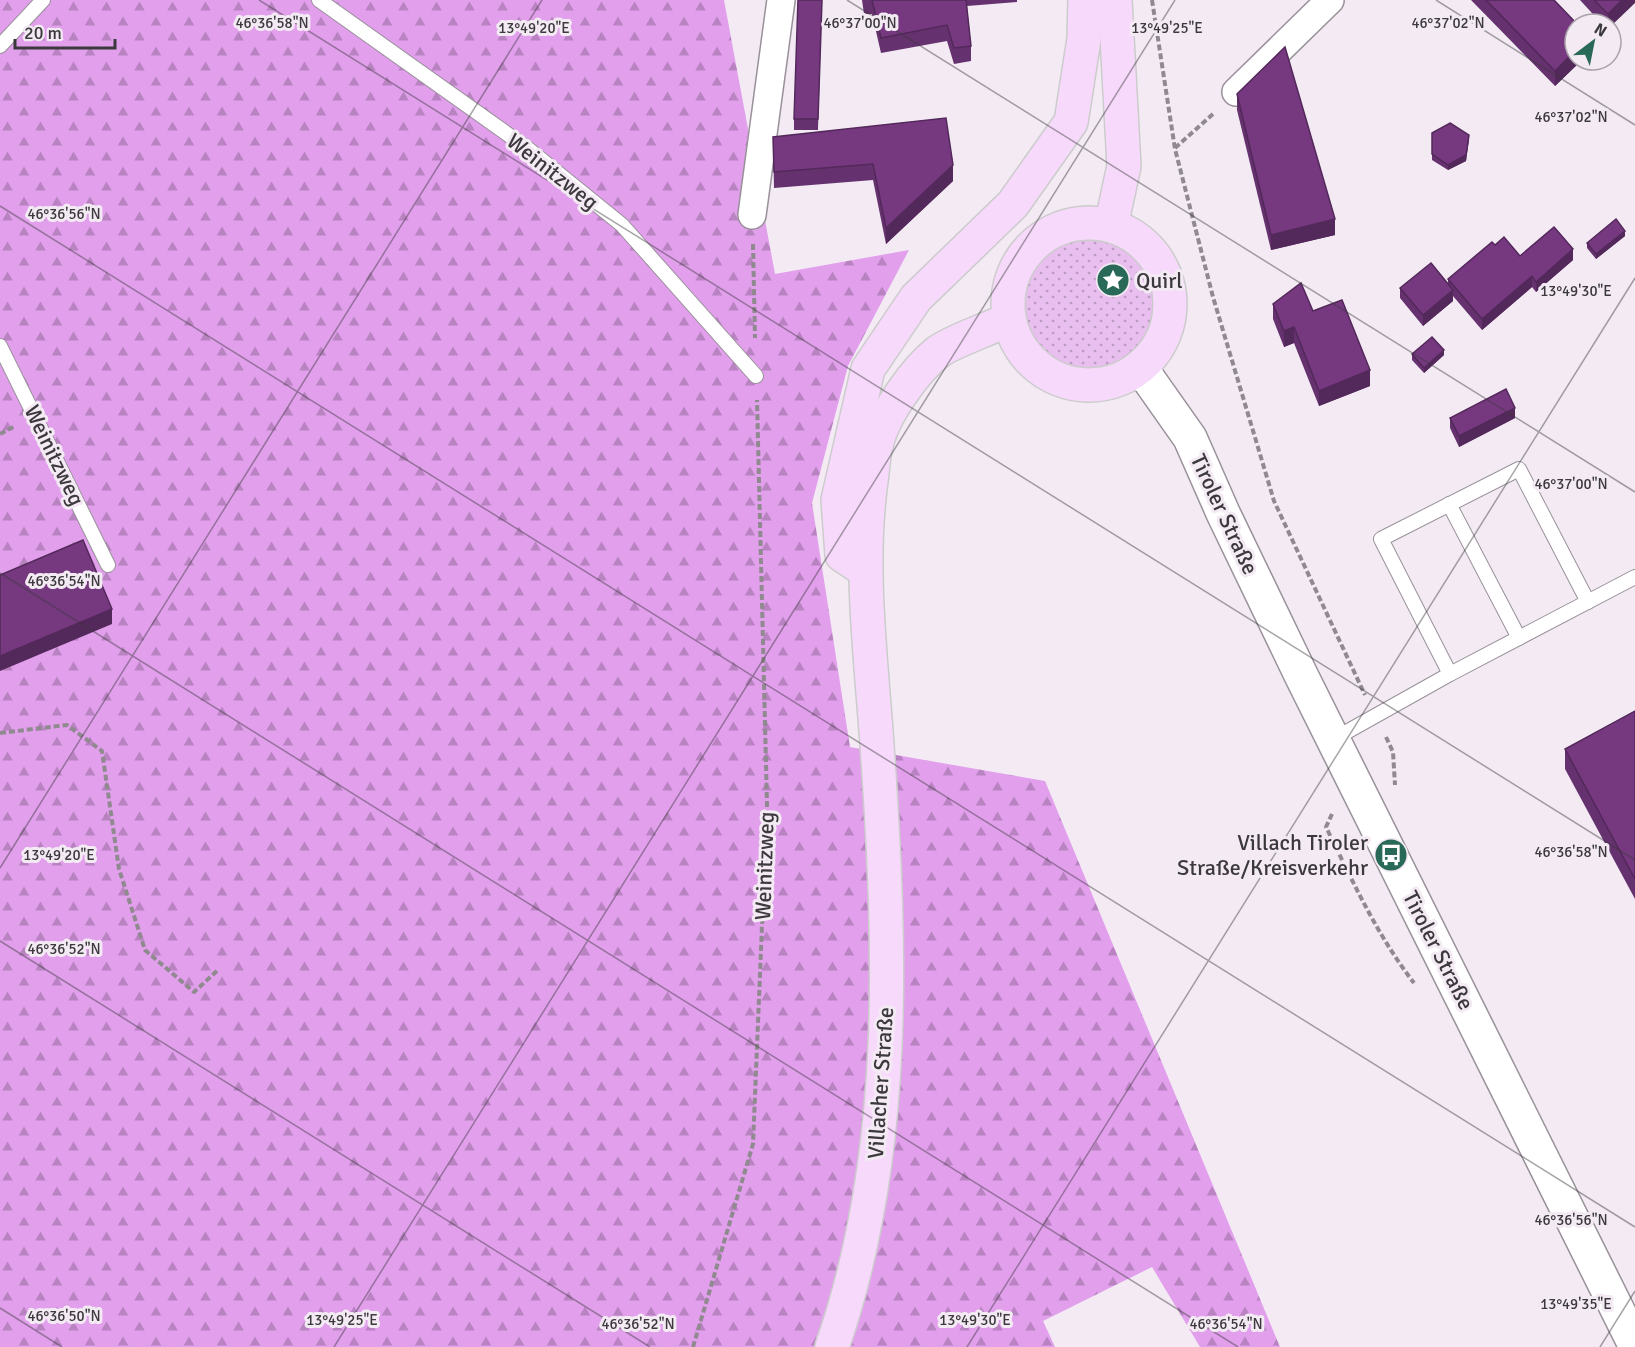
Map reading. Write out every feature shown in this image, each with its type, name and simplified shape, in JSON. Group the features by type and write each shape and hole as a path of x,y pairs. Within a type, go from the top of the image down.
{"main road":[{"path":"866,572 842,555 838,500 868,369 916,298 1013,204 1071,122 1084,39 1085,0"},
{"path":"1111,226 1124,166 1115,0"},
{"path":"1082,223 1111,226 1134,237 1148,248 1166,280 1170,298 1168,323 1159,345 1140,367 1119,380 1096,385 1073,383 1056,378 1032,362 1018,344 1008,319 1008,293 1016,267 1030,248 1052,231 1082,223"},
{"path":"866,572 867,512 877,441 901,393 939,351 1008,319"},
{"name":"Tiroler Straße","path":"1140,367 1190,438 1227,523 1635,1345"},
{"name":"Villacher Straße","path":"832,1347 849,1300 868,1212 881,1111 888,981 882,814 866,572"}],"street":[{"path":"752,215 781,0"},
{"path":"1236,92 1330,0"}],"lane":[{"path":"0,46 43,0"},
{"name":"Weinitzweg","path":"319,0 527,148 622,225 756,376"},
{"name":"Weinitzweg","path":"0,346 108,565"},
{"path":"1450,674 1381,539 1519,469 1588,602"},
{"path":"1449,504 1519,638"},
{"path":"1334,739 1450,674 1635,577"}],"path":[{"path":"1152,0 1174,148 1213,297 1274,501 1354,675"},
{"path":"1174,148 1201,125"},
{"name":"Weinitzweg","path":"693,1347 753,1143 767,804 752,215"},
{"path":"0,733 67,725 102,751 119,868 145,950 194,992 218,970"},
{"path":"1393,752 1396,793"}],"shaded area":[{"path":"1089,239 1114,244 1136,258 1150,280 1155,305 1150,330 1136,352 1114,366 1089,371 1064,366 1042,352 1028,330 1023,305 1028,280 1042,258 1064,244"}],"green space":[{"path":"0,0 724,0 775,274 909,250 848,366 812,503 850,747 1045,781 1280,1347 1200,1347 1152,1267 1043,1321 1055,1347 0,1347"}],"building":[{"path":"798,0 822,0 818,119 794,119"},
{"path":"872,0 966,0 971,46 954,48 947,25 881,38"},
{"path":"1486,0 1554,0 1566,12 1563,12 1563,63 1555,71"},
{"path":"1594,0 1622,0 1610,12 1606,12"},
{"path":"1285,47 1335,219 1271,235 1237,94"},
{"path":"946,118 953,165 886,228 873,164 774,172 773,137"},
{"path":"1450,123 1469,135 1466,155 1448,165 1432,154 1432,133"},
{"path":"1616,219 1625,231 1596,254 1587,243"},
{"path":"1554,227 1573,249 1536,282 1532,276 1482,319 1448,279 1492,242 1495,245 1504,237 1520,256"},
{"path":"1431,263 1453,290 1423,315 1400,288"},
{"path":"1301,283 1313,311 1342,300 1370,370 1319,391 1294,327 1284,331 1273,304"},
{"path":"1432,337 1444,350 1424,368 1412,354"},
{"path":"1506,389 1515,408 1459,436 1450,418"},
{"path":"83,540 112,609 0,656 0,575"},
{"path":"1635,711 1635,879 1565,749"}],"place":[{"name":"Quirl","path":"1113,280"},
{"name":"Villach Tiroler Straße/Kreisverkehr","path":"1391,855"}]}
